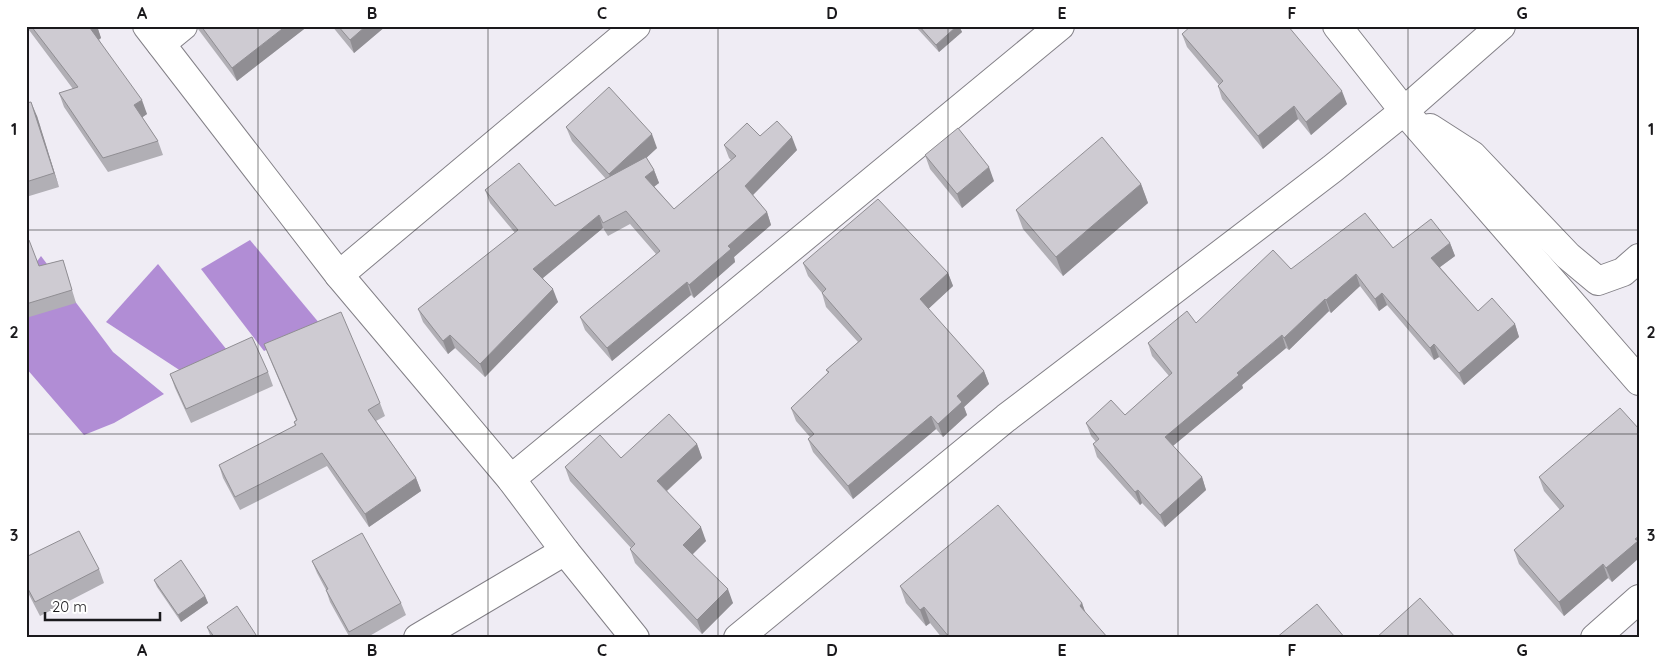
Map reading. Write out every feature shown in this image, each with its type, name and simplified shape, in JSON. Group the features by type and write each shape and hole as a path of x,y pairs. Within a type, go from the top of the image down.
{"street":[{"path":"182,26 154,35 339,275 510,479 635,638"},
{"path":"339,275 636,26"},
{"path":"510,479 1060,26"},
{"path":"1338,26 1404,111 1639,381"},
{"path":"738,638 1006,418 1332,169 1404,111 1501,26"},
{"path":"1404,111 1472,155 1568,256 1598,281 1623,272 1639,258"},
{"path":"418,638 565,551"},
{"path":"1595,638 1639,599"}],"shaded area":[{"path":"250,240 320,324 264,351 201,269"},
{"path":"41,256 113,352 164,394 114,423 84,435 26,368 26,276"},
{"path":"158,264 231,355 187,375 106,322"}],"building":[{"path":"31,26 93,26 90,28 142,100 134,105 158,141 103,158 59,93 78,87"},
{"path":"201,26 286,26 232,68"},
{"path":"338,26 366,26 350,40"},
{"path":"919,26 957,26 936,45"},
{"path":"1191,26 1288,26 1342,91 1306,122 1294,106 1258,136 1218,86 1223,81 1182,34"},
{"path":"609,87 652,134 609,174 566,127"},
{"path":"31,102 54,173 26,182 26,103"},
{"path":"777,121 792,137 745,186 767,212 728,246 731,249 689,285 687,282 607,348 580,317 660,251 626,211 603,223 599,215 533,269 553,289 480,364 450,335 443,341 418,309 518,230 485,190 519,163 555,206 646,157 654,170 645,177 674,209 736,156 724,145 747,123 760,136"},
{"path":"958,128 989,167 957,194 925,155"},
{"path":"1102,137 1141,184 1056,257 1016,210"},
{"path":"878,199 948,273 920,299 984,371 957,396 962,402 938,424 931,416 848,486 808,439 814,434 791,408 829,372 826,370 862,339 822,293 826,289 803,263"},
{"path":"1365,213 1393,248 1431,219 1450,243 1431,258 1478,311 1492,298 1515,324 1459,373 1434,344 1430,348 1382,293 1375,299 1356,274 1325,299 1284,338 1282,335 1237,373 1239,375 1165,437 1202,477 1160,515 1138,490 1135,492 1093,444 1099,439 1086,423 1111,400 1125,415 1172,373 1148,343 1187,311 1196,323 1273,250 1291,269"},
{"path":"29,240 39,266 63,260 72,290 26,304 26,242"},
{"path":"341,312 380,403 368,410 416,478 365,514 322,453 235,497 219,465 296,425 294,422 297,420 264,344"},
{"path":"252,337 268,372 186,409 170,374"},
{"path":"1620,408 1639,429 1639,536 1635,539 1638,541 1606,568 1603,564 1559,602 1514,550 1564,506 1539,477"},
{"path":"669,414 697,444 657,481 701,527 683,545 728,589 697,620 630,549 635,544 565,467 600,435 621,458"},
{"path":"998,505 1082,603 1080,606 1108,638 950,638 924,607 920,610 900,586"},
{"path":"79,531 99,569 35,602 26,585 26,557"},
{"path":"362,533 401,603 349,632 312,561"},
{"path":"181,560 205,596 178,615 154,580"},
{"path":"1420,598 1456,638 1376,638"},
{"path":"1317,604 1345,638 1276,638"},
{"path":"237,606 258,638 215,638 207,627"}]}
